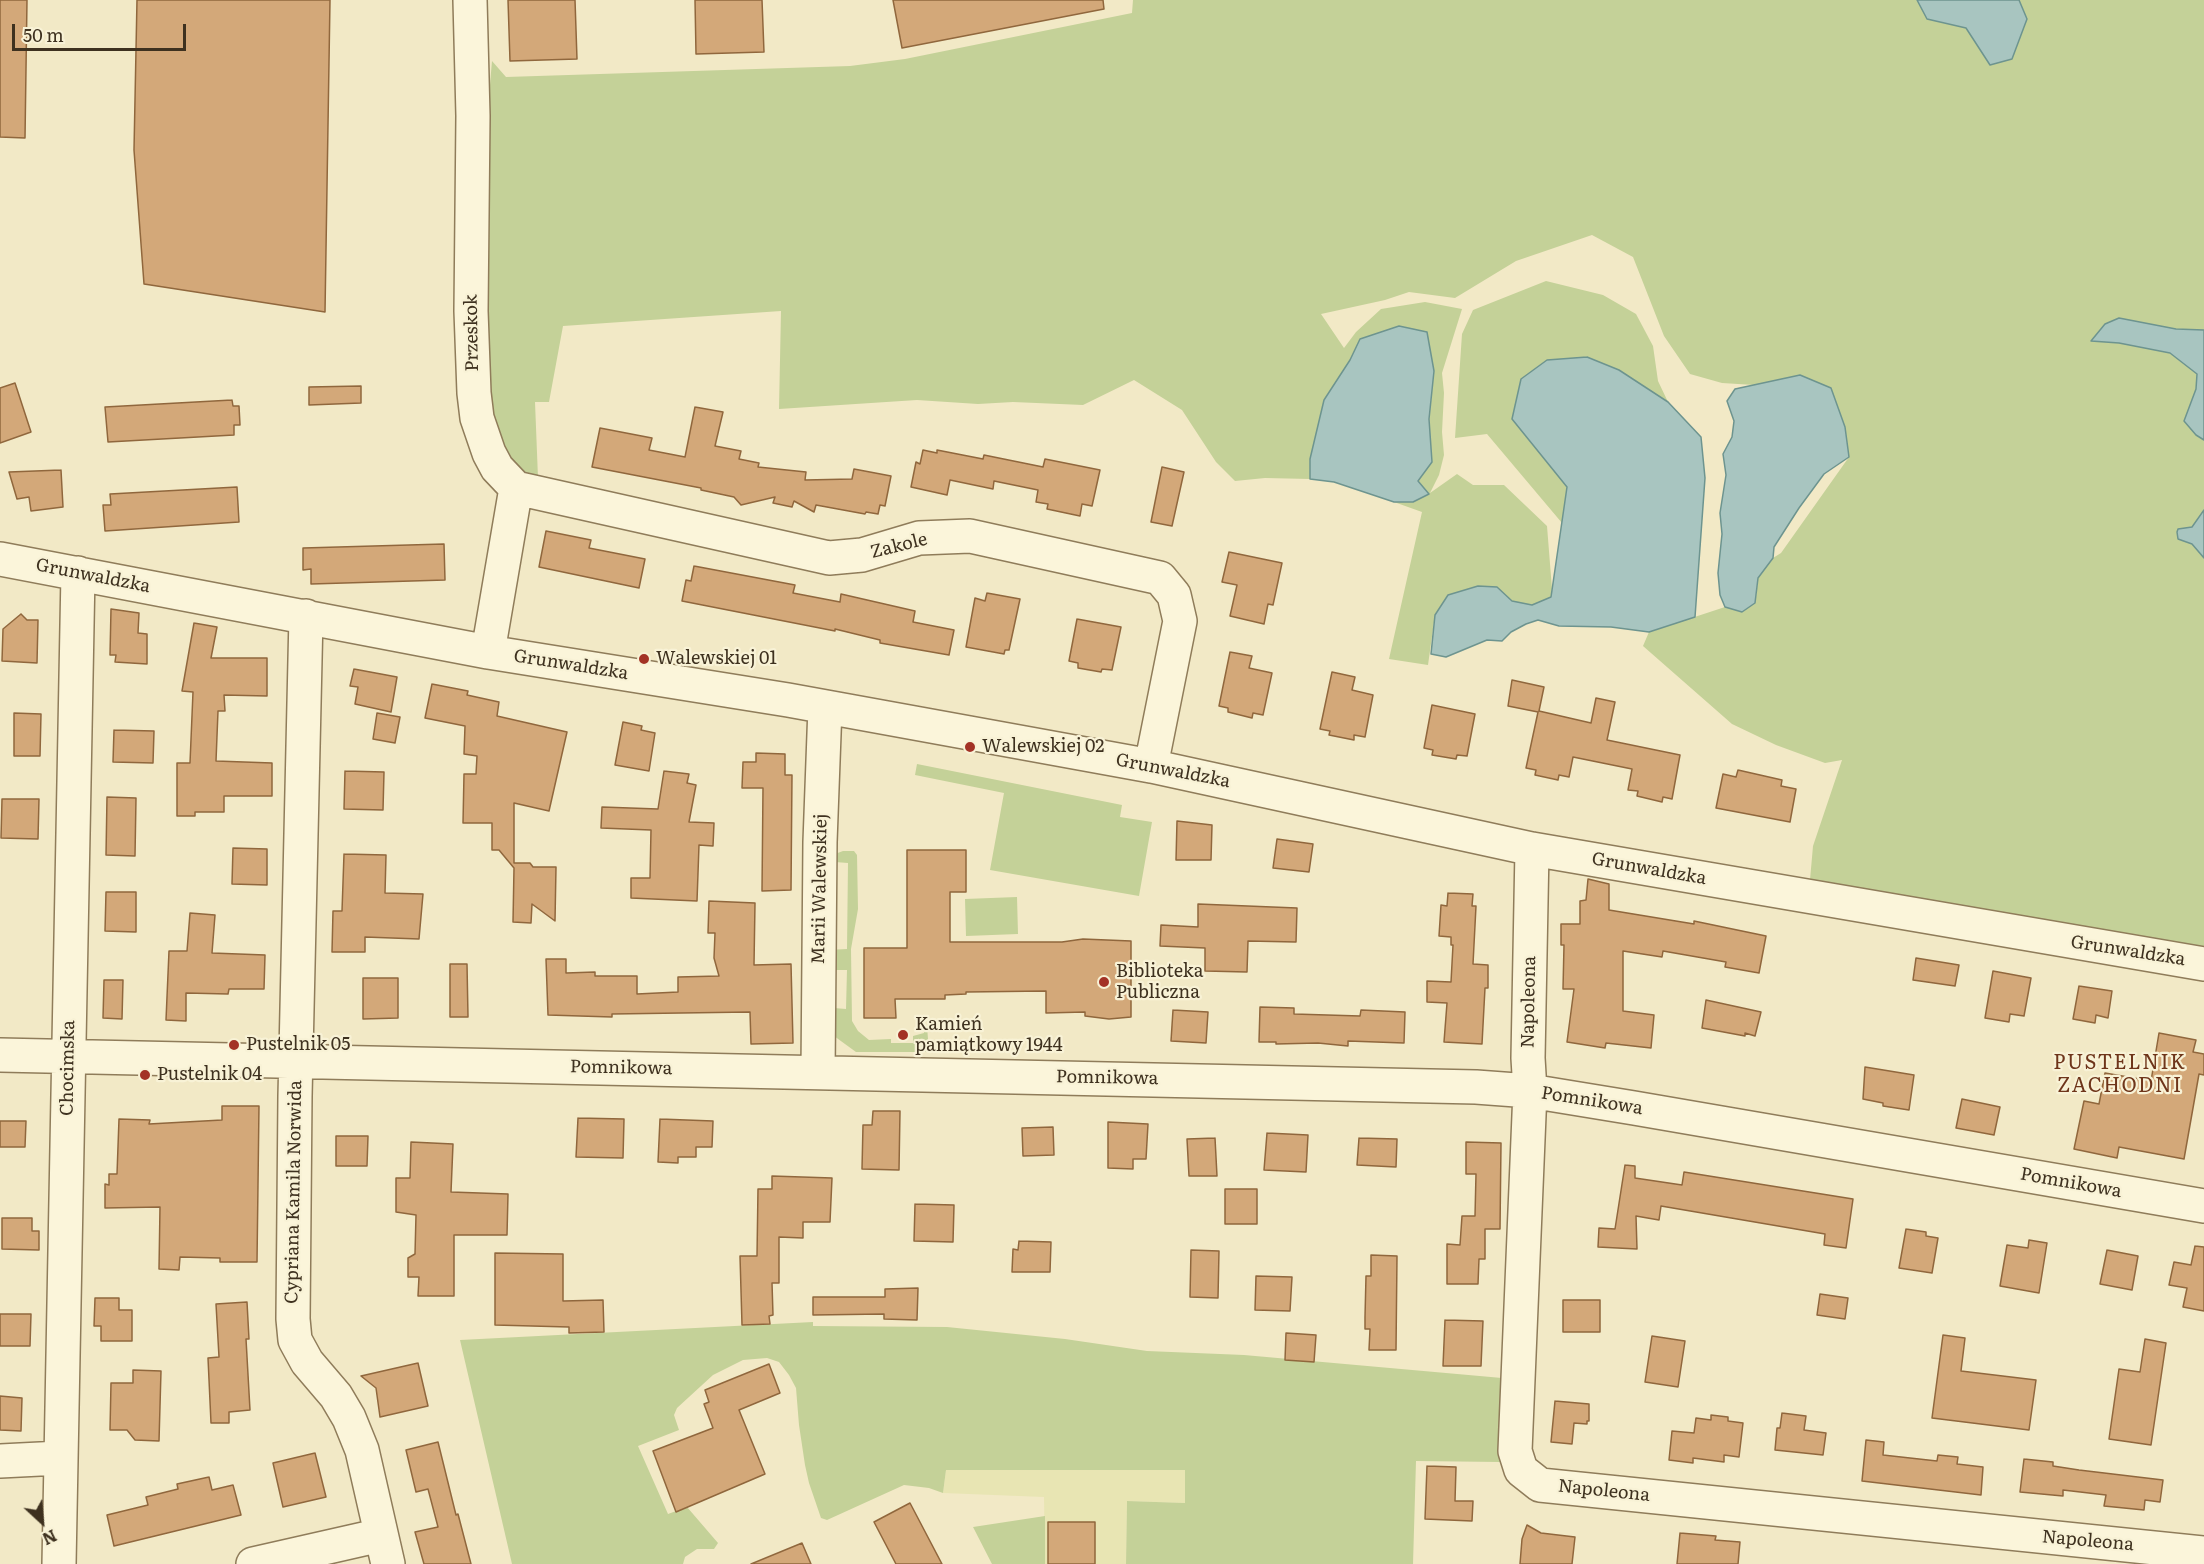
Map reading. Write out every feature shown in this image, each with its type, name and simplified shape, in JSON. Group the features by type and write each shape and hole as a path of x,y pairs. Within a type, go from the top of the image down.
{"street":[{"name":"Przeskok","path":"470,0 473,116 471,311 474,393 477,418 486,446 497,468 516,488"},
{"path":"488,652 516,488"},
{"name":"Zakole","path":"516,488 829,558 862,555 919,538 970,536 1160,578 1174,594 1180,621 1151,766"},
{"name":"Grunwaldzka","path":"0,559 488,652 825,707 1151,766 1532,849 2204,964"},
{"name":"Chocimska","path":"59,1564 78,573"},
{"name":"Cypriana Kamila Norwida","path":"306,616 293,1319 295,1340 307,1362 336,1396 349,1418 362,1450 385,1550"},
{"name":"Marii Walewskiej","path":"819,1072 820,842 825,707"},
{"name":"Napoleona","path":"1532,849 1528,1058 1530,1091 1515,1451 1521,1470 1540,1485 2204,1553"},
{"name":"Pomnikowa","path":"0,1055 1476,1087 1530,1091 2204,1206"},
{"path":"0,1461 60,1458"},
{"path":"253,1564 385,1550"}],"shaded area":[{"path":"946,1470 1186,1470 1185,1503 1127,1501 1126,1564 1045,1564 1044,1497 943,1493"}],"green space":[{"path":"1133,0 1917,0 1927,19 1966,28 2027,20 2019,0 2204,0 2204,330 2176,329 2119,318 2105,324 2092,340 2170,353 2197,374 2196,389 2184,421 2196,435 2204,440 2204,510 2192,527 2178,529 2178,539 2192,544 2204,558 2204,950 1810,880 1813,846 1842,760 1825,763 1776,745 1732,724 1643,646 1649,632 1725,607 1742,612 1756,597 1758,578 1773,558 1781,553 1849,457 1845,427 1800,375 1754,385 1722,383 1690,374 1664,336 1633,257 1592,235 1516,261 1455,298 1409,292 1385,300 1321,314 1344,348 1356,332 1381,309 1425,302 1462,309 1442,373 1444,455 1439,475 1430,493 1457,474 1473,485 1504,485 1547,526 1551,597 1532,605 1512,601 1497,587 1435,615 1428,665 1389,659 1422,512 1394,502 1413,502 1418,481 1432,462 1429,419 1434,371 1360,340 1310,459 1310,479 1265,478 1235,481 1216,462 1182,410 1134,380 1083,405 1013,402 978,404 917,400 779,409 781,311 563,326 549,402 535,402 538,478 520,474 485,417 485,143 492,61 506,77 850,66 905,59 1132,13"},
{"path":"1546,281 1603,295 1636,314 1653,346 1658,381 1668,402 1619,370 1512,419 1567,487 1562,523 1487,434 1455,438 1462,334 1473,310"},
{"path":"917,764 1122,805 1120,817 1152,822 1139,896 990,870 1004,793 915,775"},
{"path":"854,851 857,855 858,909 851,949 852,1021 858,1031 869,1040 891,1039 891,1043 913,1043 913,1036 924,1033 927,1026 929,1052 856,1052 834,1036 834,1008 846,1009 847,970 828,970 828,950 847,949 848,863 835,862 835,854"},
{"path":"1017,897 1018,934 966,936 965,899"},
{"path":"813,1322 813,1326 947,1327 1065,1339 1147,1351 1244,1355 1502,1378 1500,1462 1416,1461 1413,1564 1126,1564 1127,1501 1185,1503 1185,1470 946,1470 943,1493 929,1488 904,1485 827,1520 821,1518 809,1483 799,1425 796,1388 779,1362 767,1358 743,1360 713,1375 677,1408 674,1415 679,1430 638,1446 668,1514 687,1507 718,1543 714,1549 697,1549 685,1557 683,1564 512,1564 460,1340"},
{"path":"1045,1516 1045,1564 992,1564 973,1527"}],"water":[{"path":"1917,0 2019,0 2027,19 2012,59 1990,65 1966,28 1927,19"},
{"path":"2119,318 2176,329 2204,330 2204,440 2196,435 2184,421 2196,389 2197,374 2170,353 2119,343 2091,341 2105,324"},
{"path":"1399,326 1427,332 1434,371 1429,419 1432,462 1418,481 1429,494 1413,502 1394,502 1334,482 1310,479 1310,459 1324,400 1350,360 1360,339"},
{"path":"1587,357 1619,370 1668,402 1701,437 1705,478 1695,617 1649,632 1611,627 1559,626 1538,620 1511,632 1502,641 1487,640 1446,657 1431,654 1435,615 1448,595 1478,586 1497,587 1512,601 1532,605 1551,597 1567,487 1512,419 1521,379 1547,360"},
{"path":"1800,375 1831,388 1845,427 1849,457 1824,474 1799,508 1774,547 1773,558 1758,578 1755,603 1742,612 1725,607 1720,595 1718,573 1722,534 1720,513 1726,475 1723,454 1732,437 1734,421 1727,401 1735,389"},
{"path":"2204,510 2204,558 2192,544 2178,539 2177,532 2178,529 2192,527"}],"building":[{"path":"0,0 27,0 25,138 0,137"},
{"path":"137,0 330,0 325,312 144,284 134,150"},
{"path":"508,0 575,0 577,59 510,61"},
{"path":"695,0 762,0 764,52 696,54"},
{"path":"893,0 1103,0 1104,9 902,48"},
{"path":"15,383 31,432 0,443 0,388"},
{"path":"361,386 361,403 309,405 309,387"},
{"path":"232,400 233,406 239,406 240,425 234,425 234,435 108,442 105,407"},
{"path":"695,407 723,412 715,446 741,451 739,459 759,463 758,467 806,472 805,480 852,479 854,469 891,476 885,506 880,505 878,514 866,512 865,514 816,505 814,512 794,501 792,507 773,503 775,497 741,505 734,497 701,490 701,488 592,467 600,428 652,438 649,450 685,457"},
{"path":"923,450 937,453 937,450 983,459 984,455 1043,467 1045,459 1100,470 1092,506 1082,504 1080,516 1047,509 1048,504 1036,502 1038,490 994,481 993,489 950,480 947,495 911,487 916,462 920,464"},
{"path":"1162,467 1184,472 1172,526 1151,522"},
{"path":"61,470 63,507 31,511 29,497 17,499 9,472"},
{"path":"237,487 239,522 105,531 103,505 111,505 110,494"},
{"path":"546,531 591,540 589,548 645,559 639,588 539,567"},
{"path":"444,544 445,580 311,584 311,569 303,570 303,548"},
{"path":"1229,552 1282,563 1273,605 1268,604 1264,624 1230,616 1237,585 1222,582"},
{"path":"694,566 795,585 793,593 840,602 841,594 915,611 913,622 954,630 949,655 880,643 880,640 835,629 835,631 682,601 686,580 691,581"},
{"path":"987,593 1020,599 1009,650 1005,650 1004,654 966,647 975,598 985,601"},
{"path":"111,609 139,613 138,633 147,634 147,664 115,662 116,655 110,655"},
{"path":"21,614 27,620 38,620 37,663 2,661 3,629"},
{"path":"1077,619 1121,627 1112,670 1102,669 1101,672 1078,668 1078,663 1069,661"},
{"path":"194,623 217,627 211,658 267,658 267,696 224,695 225,711 218,711 216,761 272,763 272,796 224,796 224,812 195,812 195,816 177,816 177,763 190,763 193,692 182,691"},
{"path":"1230,652 1252,656 1249,668 1272,673 1263,715 1253,713 1252,718 1228,712 1228,708 1219,706"},
{"path":"354,669 397,677 391,712 355,704 358,687 350,686"},
{"path":"1332,672 1355,677 1352,690 1373,695 1365,737 1354,735 1354,740 1329,735 1330,731 1320,729"},
{"path":"1512,680 1544,687 1539,711 1591,723 1596,698 1615,702 1607,740 1680,755 1672,799 1663,797 1662,802 1637,796 1638,791 1628,790 1632,769 1573,757 1569,777 1559,775 1558,780 1535,775 1536,770 1526,768 1538,712 1508,706"},
{"path":"432,684 468,691 467,695 499,702 497,716 567,732 549,811 514,803 514,863 530,863 533,867 556,867 555,921 532,904 531,923 513,922 514,868 499,850 492,850 492,823 463,823 464,774 476,774 477,756 464,754 465,726 425,718"},
{"path":"1432,705 1475,714 1467,756 1457,755 1456,759 1432,755 1433,750 1424,748"},
{"path":"14,713 41,714 40,756 14,756"},
{"path":"377,713 400,717 395,743 373,739"},
{"path":"623,722 642,726 641,730 655,733 649,771 615,765"},
{"path":"114,730 154,731 153,763 113,762"},
{"path":"756,753 785,754 785,775 792,775 791,890 762,891 763,788 742,788 743,762 756,762"},
{"path":"1738,770 1782,780 1781,786 1796,789 1790,822 1716,808 1723,774 1736,777"},
{"path":"345,771 384,772 383,810 344,809"},
{"path":"664,771 689,774 687,783 696,785 689,822 714,823 713,846 699,845 697,901 631,898 631,878 650,878 651,830 601,828 602,807 658,809"},
{"path":"107,797 136,798 135,856 106,855"},
{"path":"2,799 39,799 38,839 1,838"},
{"path":"1177,821 1212,825 1211,860 1176,860"},
{"path":"1277,839 1313,844 1309,872 1273,868"},
{"path":"233,848 267,849 267,885 232,884"},
{"path":"907,850 966,850 966,892 950,892 950,942 1062,942 1083,939 1131,941 1131,1017 1109,1019 1085,1016 1085,1012 1046,1013 1046,991 966,992 966,994 945,995 945,999 895,999 896,1018 864,1018 864,948 907,948"},
{"path":"344,854 386,855 385,893 423,894 419,939 365,937 365,952 332,952 333,911 342,911"},
{"path":"1588,879 1609,884 1609,910 1694,924 1694,921 1766,936 1759,973 1725,967 1726,962 1663,951 1662,957 1623,951 1623,1011 1654,1015 1651,1048 1606,1043 1605,1048 1567,1042 1574,989 1563,989 1564,945 1561,945 1561,924 1580,924 1580,901 1586,900"},
{"path":"106,892 136,892 136,932 105,931"},
{"path":"1448,893 1473,894 1472,906 1476,906 1473,964 1488,965 1482,1044 1444,1042 1447,1003 1427,1002 1427,981 1451,982 1453,945 1451,945 1451,937 1439,936 1441,905 1447,906"},
{"path":"709,901 755,903 754,965 791,964 793,1043 751,1044 750,1012 612,1014 612,1017 548,1015 546,959 566,959 566,973 595,972 595,976 637,976 637,994 678,992 678,977 719,976 714,958 715,933 708,933"},
{"path":"1198,904 1297,908 1296,942 1248,941 1247,972 1205,971 1205,948 1160,946 1161,925 1198,927"},
{"path":"190,913 215,915 212,953 265,955 264,989 229,989 228,994 186,993 186,1021 166,1020 169,951 187,951"},
{"path":"1916,958 1959,965 1955,986 1913,980"},
{"path":"450,964 467,964 468,1017 450,1017"},
{"path":"1993,971 2031,978 2024,1016 2010,1014 2009,1022 1985,1018"},
{"path":"363,978 398,978 398,1018 363,1019"},
{"path":"104,980 123,980 122,1019 103,1018"},
{"path":"2079,986 2112,991 2108,1018 2096,1015 2095,1023 2073,1019"},
{"path":"1706,1000 1761,1012 1755,1036 1702,1028"},
{"path":"1260,1007 1294,1008 1294,1014 1360,1016 1361,1010 1405,1012 1404,1043 1348,1041 1348,1046 1259,1042"},
{"path":"1173,1010 1208,1012 1206,1043 1171,1041"},
{"path":"2159,1033 2196,1040 2193,1052 2204,1054 2204,1075 2199,1074 2184,1159 2119,1147 2117,1158 2074,1149 2084,1101 2099,1104 2105,1073 2151,1081"},
{"path":"1865,1067 1914,1075 1909,1110 1883,1106 1883,1103 1863,1099"},
{"path":"1962,1099 2000,1107 1994,1135 1956,1128"},
{"path":"222,1106 259,1106 257,1262 220,1262 220,1258 180,1257 179,1270 159,1269 160,1207 105,1208 105,1184 109,1185 109,1174 117,1174 119,1119 150,1120 149,1124 222,1120"},
{"path":"873,1111 900,1111 899,1170 862,1169 863,1125 872,1125"},
{"path":"578,1118 624,1119 623,1158 576,1157"},
{"path":"660,1119 713,1121 712,1147 696,1147 696,1157 678,1157 678,1163 658,1162"},
{"path":"0,1121 26,1121 25,1147 0,1147"},
{"path":"1108,1122 1148,1124 1146,1159 1133,1159 1133,1169 1108,1168"},
{"path":"1053,1127 1054,1155 1023,1156 1022,1128"},
{"path":"1267,1133 1308,1135 1306,1172 1264,1170"},
{"path":"336,1136 368,1136 367,1166 336,1166"},
{"path":"1215,1138 1217,1176 1189,1176 1187,1139"},
{"path":"1359,1138 1397,1139 1396,1167 1357,1165"},
{"path":"411,1142 453,1144 451,1192 508,1194 507,1235 454,1235 454,1296 418,1296 419,1277 408,1277 408,1258 415,1254 416,1215 396,1212 396,1178 410,1178"},
{"path":"1466,1142 1501,1143 1500,1229 1485,1229 1485,1259 1479,1259 1478,1284 1447,1284 1447,1244 1460,1245 1462,1216 1475,1216 1476,1174 1466,1174"},
{"path":"1625,1165 1635,1166 1635,1178 1682,1185 1684,1172 1853,1199 1846,1248 1824,1245 1825,1234 1661,1206 1659,1220 1636,1216 1637,1249 1598,1247 1599,1228 1615,1229"},
{"path":"772,1176 832,1178 830,1222 803,1222 803,1238 779,1237 779,1283 772,1283 773,1315 769,1316 770,1324 742,1325 740,1256 757,1256 758,1189 772,1189"},
{"path":"1225,1189 1257,1189 1257,1224 1225,1224"},
{"path":"915,1204 954,1205 953,1242 914,1241"},
{"path":"2,1218 32,1218 32,1231 39,1231 39,1250 2,1249"},
{"path":"1906,1229 1926,1232 1926,1236 1938,1238 1932,1273 1899,1268"},
{"path":"2029,1240 2047,1243 2039,1293 2000,1286 2007,1245 2028,1248"},
{"path":"1019,1241 1051,1242 1050,1272 1012,1272 1013,1249 1018,1250"},
{"path":"2195,1246 2204,1247 2204,1311 2183,1307 2187,1288 2169,1285 2174,1262 2191,1265"},
{"path":"1191,1250 1219,1251 1218,1298 1190,1297"},
{"path":"2107,1250 2138,1256 2132,1290 2100,1284"},
{"path":"495,1253 563,1254 563,1301 603,1300 604,1332 569,1333 569,1327 495,1325"},
{"path":"1371,1255 1397,1256 1396,1350 1369,1350 1370,1329 1365,1329 1365,1317 1366,1276 1371,1276"},
{"path":"1256,1276 1292,1277 1290,1311 1255,1310"},
{"path":"918,1288 917,1320 884,1319 884,1314 813,1315 813,1297 885,1297 885,1289"},
{"path":"1820,1294 1848,1298 1845,1319 1817,1315"},
{"path":"95,1298 119,1298 119,1310 132,1310 132,1341 101,1341 101,1326 94,1326"},
{"path":"1563,1300 1600,1300 1600,1332 1563,1332"},
{"path":"247,1302 249,1339 246,1339 250,1410 229,1412 229,1423 211,1423 208,1358 219,1357 216,1304"},
{"path":"0,1314 31,1314 30,1346 0,1346"},
{"path":"1445,1320 1483,1321 1481,1366 1443,1366"},
{"path":"1286,1333 1316,1335 1314,1362 1285,1360"},
{"path":"1943,1335 1965,1338 1961,1371 2036,1380 2029,1430 1932,1418"},
{"path":"1652,1336 1685,1341 1678,1387 1645,1382"},
{"path":"2145,1339 2166,1343 2151,1445 2109,1439 2119,1369 2140,1372"},
{"path":"418,1363 428,1406 380,1417 376,1388 361,1376"},
{"path":"769,1364 780,1393 739,1410 765,1474 676,1512 653,1451 713,1428 704,1404 709,1402 705,1390"},
{"path":"133,1370 161,1371 159,1441 135,1440 127,1430 110,1430 111,1383 133,1383"},
{"path":"0,1396 22,1398 21,1431 0,1430"},
{"path":"1555,1401 1589,1404 1589,1421 1587,1424 1574,1423 1572,1444 1551,1442"},
{"path":"1782,1413 1806,1416 1804,1430 1826,1433 1823,1455 1775,1450 1777,1428 1780,1428"},
{"path":"1711,1415 1728,1417 1728,1421 1743,1423 1739,1457 1724,1455 1724,1462 1693,1458 1693,1463 1669,1460 1672,1431 1694,1433 1696,1418 1711,1420"},
{"path":"1866,1440 1884,1442 1883,1455 1937,1461 1938,1455 1958,1457 1957,1464 1983,1467 1981,1495 1862,1481"},
{"path":"438,1442 471,1564 424,1564 415,1532 438,1527 428,1489 416,1492 406,1450"},
{"path":"315,1453 326,1497 283,1507 273,1463"},
{"path":"2024,1459 2053,1462 2053,1466 2079,1470 2163,1480 2160,1502 2145,1500 2144,1510 2104,1506 2106,1495 2063,1490 2063,1496 2020,1492"},
{"path":"1427,1466 1456,1467 1455,1501 1473,1501 1472,1521 1425,1519"},
{"path":"209,1477 212,1490 233,1485 241,1515 114,1546 107,1515 148,1505 146,1497 178,1489 177,1484"},
{"path":"910,1503 942,1564 896,1564 874,1522"},
{"path":"1048,1522 1095,1522 1095,1564 1048,1564"},
{"path":"1527,1525 1541,1533 1575,1537 1572,1564 1520,1564 1522,1539"},
{"path":"1680,1533 1716,1536 1715,1540 1740,1542 1738,1564 1677,1564"},
{"path":"802,1543 811,1564 751,1564"}],"place":[{"name":"Walewskiej 01","path":"644,659"},
{"name":"Walewskiej 02","path":"970,747"},
{"name":"Biblioteka Publiczna","path":"1104,982"},
{"name":"Kamień pamiątkowy 1944","path":"903,1035"},
{"name":"Pustelnik 05","path":"234,1045"},
{"name":"Pustelnik 04","path":"145,1075"}],"district":[{"name":"PUSTELNIK ZACHODNI","path":"2120,1074"}]}
